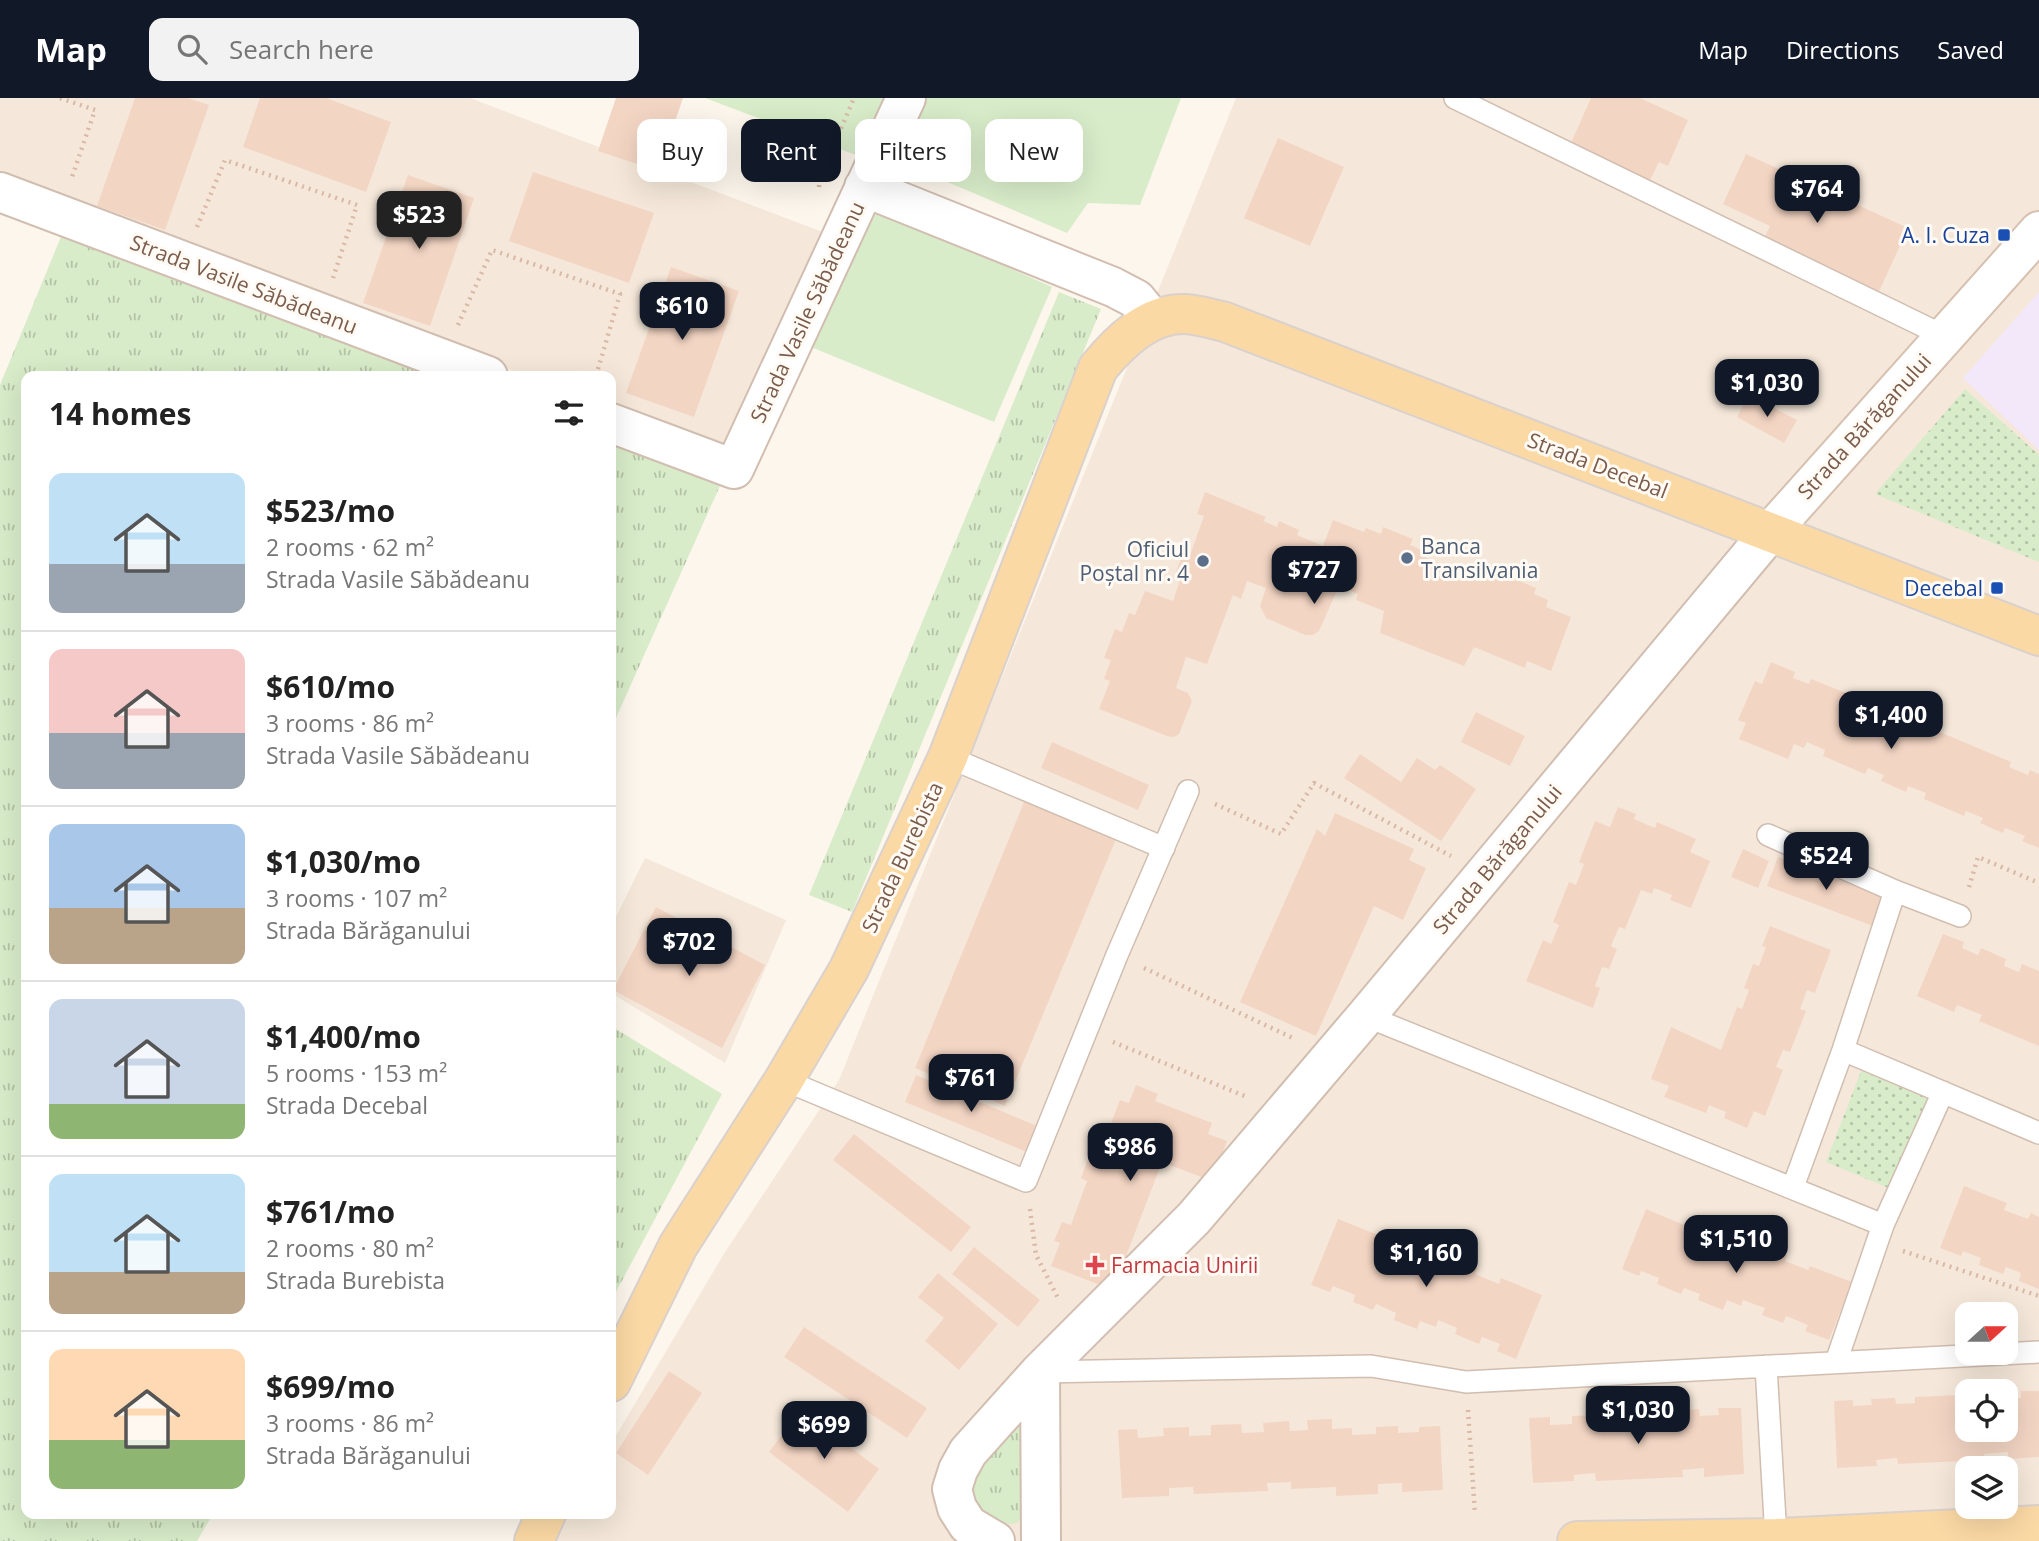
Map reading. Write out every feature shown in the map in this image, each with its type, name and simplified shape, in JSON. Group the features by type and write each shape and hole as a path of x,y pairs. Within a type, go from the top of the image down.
{"main road":[{"name":"Strada Decebal","path":"1153,320 1184,314 1225,322 2039,636"},
{"name":"Strada Burebista","path":"616,1372 678,1246 784,1080 849,969 948,757 1098,368 1114,348 1153,320"},
{"path":"534,1541 544,1519"},
{"path":"1577,1541 1776,1538 2039,1525"}],"street":[{"name":"Strada Vasile Săbădeanu","path":"616,425 734,469 906,98"},
{"name":"Strada Vasile Săbădeanu","path":"864,187 1114,287 1136,299 1153,320"},
{"name":"Strada Vasile Săbădeanu","path":"3,200 474,371"},
{"name":"Strada Bărăganului","path":"995,1541 968,1525 957,1508 952,1489 968,1452 1040,1372 1194,1218 1771,531 2039,230"},
{"path":"1040,1372 1041,1541"}],"lane":[{"name":"Strada Bărăganului","path":"1455,98 1944,336"},
{"path":"948,757 1164,848"},
{"path":"784,1080 1026,1181 1116,956 1188,791"},
{"path":"1768,835 1895,891 1960,916"},
{"path":"1793,1187 1843,1050 1895,891"},
{"path":"1366,1016 1793,1187 1880,1234"},
{"path":"1843,1050 2039,1133"},
{"path":"1836,1363 1880,1234 1943,1093"},
{"path":"1040,1372 1371,1366 1466,1382 2039,1352"},
{"path":"1766,1366 1776,1538"}],"path":[{"path":"60,98 95,110 70,183"},
{"path":"195,230 225,160 357,205 332,280"},
{"path":"458,325 492,250 620,294 597,371"},
{"path":"1188,791 1282,834 1314,783 1453,857"},
{"path":"1960,916 1978,857 2039,883"},
{"path":"1116,956 1299,1041"},
{"path":"1087,1032 1255,1100"},
{"path":"1026,1181 1036,1255 1059,1300 1066,1308"},
{"path":"1880,1234 2039,1296"},
{"path":"1466,1382 1475,1514"}],"shaded area":[{"path":"0,98 470,98 637,161 637,182 691,182 828,234 731,452 616,410 616,371 514,371 0,179"},
{"path":"1236,98 2039,98 2039,1541 553,1541 566,1519 616,1519 616,1436 725,1252 839,1080"},
{"path":"2039,292 2039,450 1963,378"},
{"path":"645,858 786,920 725,1063 616,996 616,917"}],"green space":[{"path":"705,98 885,98 876,119 855,119 855,155 841,149 841,119 761,119"},
{"path":"927,98 1181,98 1140,205 1088,203 1067,233 947,182 971,182 971,119 917,119"},
{"path":"871,206 1052,287 994,422 806,345"},
{"path":"65,227 446,371 21,371 21,1519 210,1519 197,1541 0,1541 0,385"},
{"path":"1059,292 1101,309 852,912 809,895"},
{"path":"1965,389 2039,455 2039,562 1875,494"},
{"path":"616,436 724,477 616,718"},
{"path":"616,1029 722,1094 616,1292"},
{"path":"1861,1071 1931,1098 1896,1191 1826,1162"},
{"path":"1023,1421 1026,1512 1017,1523 1004,1525 967,1505 980,1449"}],"building":[{"path":"135,98 188,98 209,105 165,230 97,206"},
{"path":"260,98 326,98 391,122 366,192 243,147"},
{"path":"616,98 683,98 676,119 637,119 637,164 598,151"},
{"path":"1591,98 1640,98 1688,120 1668,166 1659,162 1649,182 1570,145"},
{"path":"1278,138 1344,167 1310,246 1244,218"},
{"path":"1746,154 1908,228 1877,296 1762,243 1770,226 1723,204"},
{"path":"533,172 654,213 629,283 509,241"},
{"path":"408,175 474,198 430,326 363,303"},
{"path":"671,267 739,291 694,417 626,393"},
{"path":"1748,395 1797,420 1784,443 1737,417"},
{"path":"1205,492 1266,517 1263,521 1277,527 1279,521 1299,530 1297,535 1323,546 1333,520 1364,532 1366,528 1381,534 1383,527 1413,539 1410,545 1426,552 1424,557 1482,581 1485,575 1503,582 1505,575 1536,588 1534,594 1548,600 1546,607 1571,617 1551,671 1527,661 1525,668 1474,647 1464,666 1380,633 1384,611 1356,600 1358,594 1339,586 1319,631 1313,635 1305,635 1266,618 1260,606 1266,588 1247,581 1241,599 1233,595 1207,664 1186,657 1176,688 1188,693 1192,701 1179,734 1174,737 1167,736 1099,709 1110,681 1104,679 1111,660 1104,658 1115,629 1122,632 1129,613 1135,615 1145,591 1173,601 1182,574 1176,572 1183,553 1190,555 1204,516 1197,514"},
{"path":"1771,662 1795,672 1793,678 1809,684 1811,679 1851,695 1849,701 1867,708 1869,702 1909,719 1906,725 1926,733 1928,727 2011,762 2009,767 2028,775 2030,770 2039,774 2039,848 2022,841 2025,836 2005,828 2003,833 1980,823 1983,818 1966,811 1964,816 1924,799 1926,793 1908,786 1906,792 1881,781 1884,775 1868,768 1865,774 1823,756 1825,750 1807,742 1804,748 1794,744 1788,759 1739,739 1746,723 1738,720 1755,681 1762,684"},
{"path":"1476,712 1525,736 1510,766 1461,742"},
{"path":"1052,742 1149,785 1138,810 1041,768"},
{"path":"1360,754 1401,782 1417,758 1435,770 1440,765 1476,789 1441,841 1344,778"},
{"path":"1024,802 1116,839 1005,1106 915,1068"},
{"path":"1618,807 1636,814 1634,819 1655,828 1657,822 1696,839 1690,852 1710,861 1691,908 1670,900 1672,895 1654,888 1652,894 1641,890 1625,929 1619,927 1611,946 1617,949 1609,969 1602,967 1595,986 1600,988 1593,1008 1526,981 1543,940 1551,944 1559,925 1553,922 1569,882 1576,885 1584,864 1579,862 1595,821 1610,827"},
{"path":"1335,813 1414,849 1409,860 1426,868 1403,920 1374,906 1316,1036 1240,1002 1317,829 1325,836"},
{"path":"1743,849 1769,861 1758,888 1731,877"},
{"path":"1778,857 1884,897 1873,926 1767,886"},
{"path":"656,907 765,965 722,1048 616,992 616,984"},
{"path":"1770,926 1831,950 1815,993 1807,990 1800,1009 1806,1011 1790,1052 1783,1050 1776,1067 1783,1070 1765,1116 1754,1111 1747,1128 1724,1118 1726,1112 1709,1105 1706,1113 1664,1097 1669,1086 1651,1079 1671,1027 1721,1050 1737,1007 1742,1009 1749,990 1744,988 1753,964 1759,966 1766,947 1762,946"},
{"path":"1943,934 1964,942 1962,948 1978,955 1981,948 2006,959 2004,966 2019,972 2022,964 2039,971 2039,1046 1979,1021 1982,1015 1957,1005 1954,1012 1917,996"},
{"path":"916,1075 1037,1126 1027,1152 905,1102"},
{"path":"1136,1085 1158,1094 1155,1101 1212,1123 1208,1134 1227,1141 1212,1181 1162,1162 1113,1290 1051,1266 1060,1243 1054,1241 1062,1222 1071,1225 1087,1181 1081,1178 1088,1159 1096,1162 1120,1100 1129,1103"},
{"path":"854,1134 971,1227 951,1252 833,1160"},
{"path":"1964,1186 2007,1203 2004,1210 2028,1219 2031,1213 2039,1217 2039,1289 2019,1281 2021,1273 2006,1267 2003,1274 1979,1265 1981,1258 1963,1251 1961,1256 1940,1248"},
{"path":"1646,1209 1684,1225 1682,1231 1705,1239 1707,1234 1743,1248 1746,1239 1787,1255 1785,1261 1808,1270 1810,1266 1852,1282 1829,1340 1805,1331 1808,1325 1786,1316 1783,1323 1762,1315 1765,1308 1743,1300 1741,1306 1727,1300 1723,1310 1698,1300 1700,1294 1684,1288 1681,1294 1657,1284 1659,1278 1641,1271 1639,1276 1622,1269"},
{"path":"1338,1219 1383,1237 1380,1244 1403,1253 1406,1247 1441,1261 1444,1254 1478,1268 1475,1274 1499,1284 1501,1278 1542,1295 1516,1359 1497,1351 1500,1344 1482,1337 1479,1344 1455,1334 1457,1328 1438,1320 1436,1327 1420,1321 1417,1329 1394,1320 1396,1313 1376,1304 1373,1310 1353,1302 1355,1295 1333,1286 1330,1292 1311,1285"},
{"path":"974,1247 1040,1300 1018,1327 952,1274"},
{"path":"938,1273 998,1324 959,1370 925,1341 944,1318 918,1297"},
{"path":"804,1327 927,1408 907,1438 784,1357"},
{"path":"669,1371 702,1393 648,1475 616,1453"},
{"path":"2021,1391 2039,1391 2039,1457 2018,1458 2018,1456 2008,1456 2008,1452 1984,1456 1955,1456 1955,1461 1898,1464 1897,1458 1876,1460 1877,1466 1837,1468 1834,1401 1853,1400 1853,1406 1872,1405 1871,1399 1895,1398 1896,1404 1915,1403 1915,1397 1955,1395 1955,1442 2018,1442 2018,1398 2021,1398"},
{"path":"1718,1408 1741,1408 1744,1474 1704,1477 1704,1468 1682,1470 1683,1477 1596,1481 1595,1473 1574,1475 1574,1481 1533,1483 1529,1418 1550,1417 1550,1425 1572,1424 1572,1416 1594,1415 1594,1422 1615,1421 1615,1414 1655,1411 1656,1419 1677,1418 1677,1411 1699,1409 1700,1416 1719,1415"},
{"path":"801,1410 879,1469 848,1512 769,1452"},
{"path":"1332,1419 1332,1429 1352,1428 1352,1435 1376,1434 1376,1427 1398,1426 1398,1433 1419,1432 1419,1427 1440,1426 1443,1490 1402,1492 1402,1483 1378,1484 1378,1494 1336,1496 1336,1487 1291,1489 1291,1482 1267,1483 1268,1491 1194,1494 1193,1487 1169,1488 1169,1496 1122,1498 1118,1430 1137,1429 1138,1438 1164,1436 1163,1428 1189,1427 1189,1436 1211,1435 1211,1425 1241,1424 1242,1433 1264,1432 1263,1423 1289,1421 1290,1431 1308,1430 1307,1420"}],"place":[{"name":"A. I. Cuza","path":"2004,235"},
{"name":"Banca Transilvania","path":"1407,558"},
{"name":"Oficiul Poștal nr. 4","path":"1203,561"},
{"name":"Decebal","path":"1997,588"},
{"name":"Farmacia Unirii","path":"1095,1265"}]}
